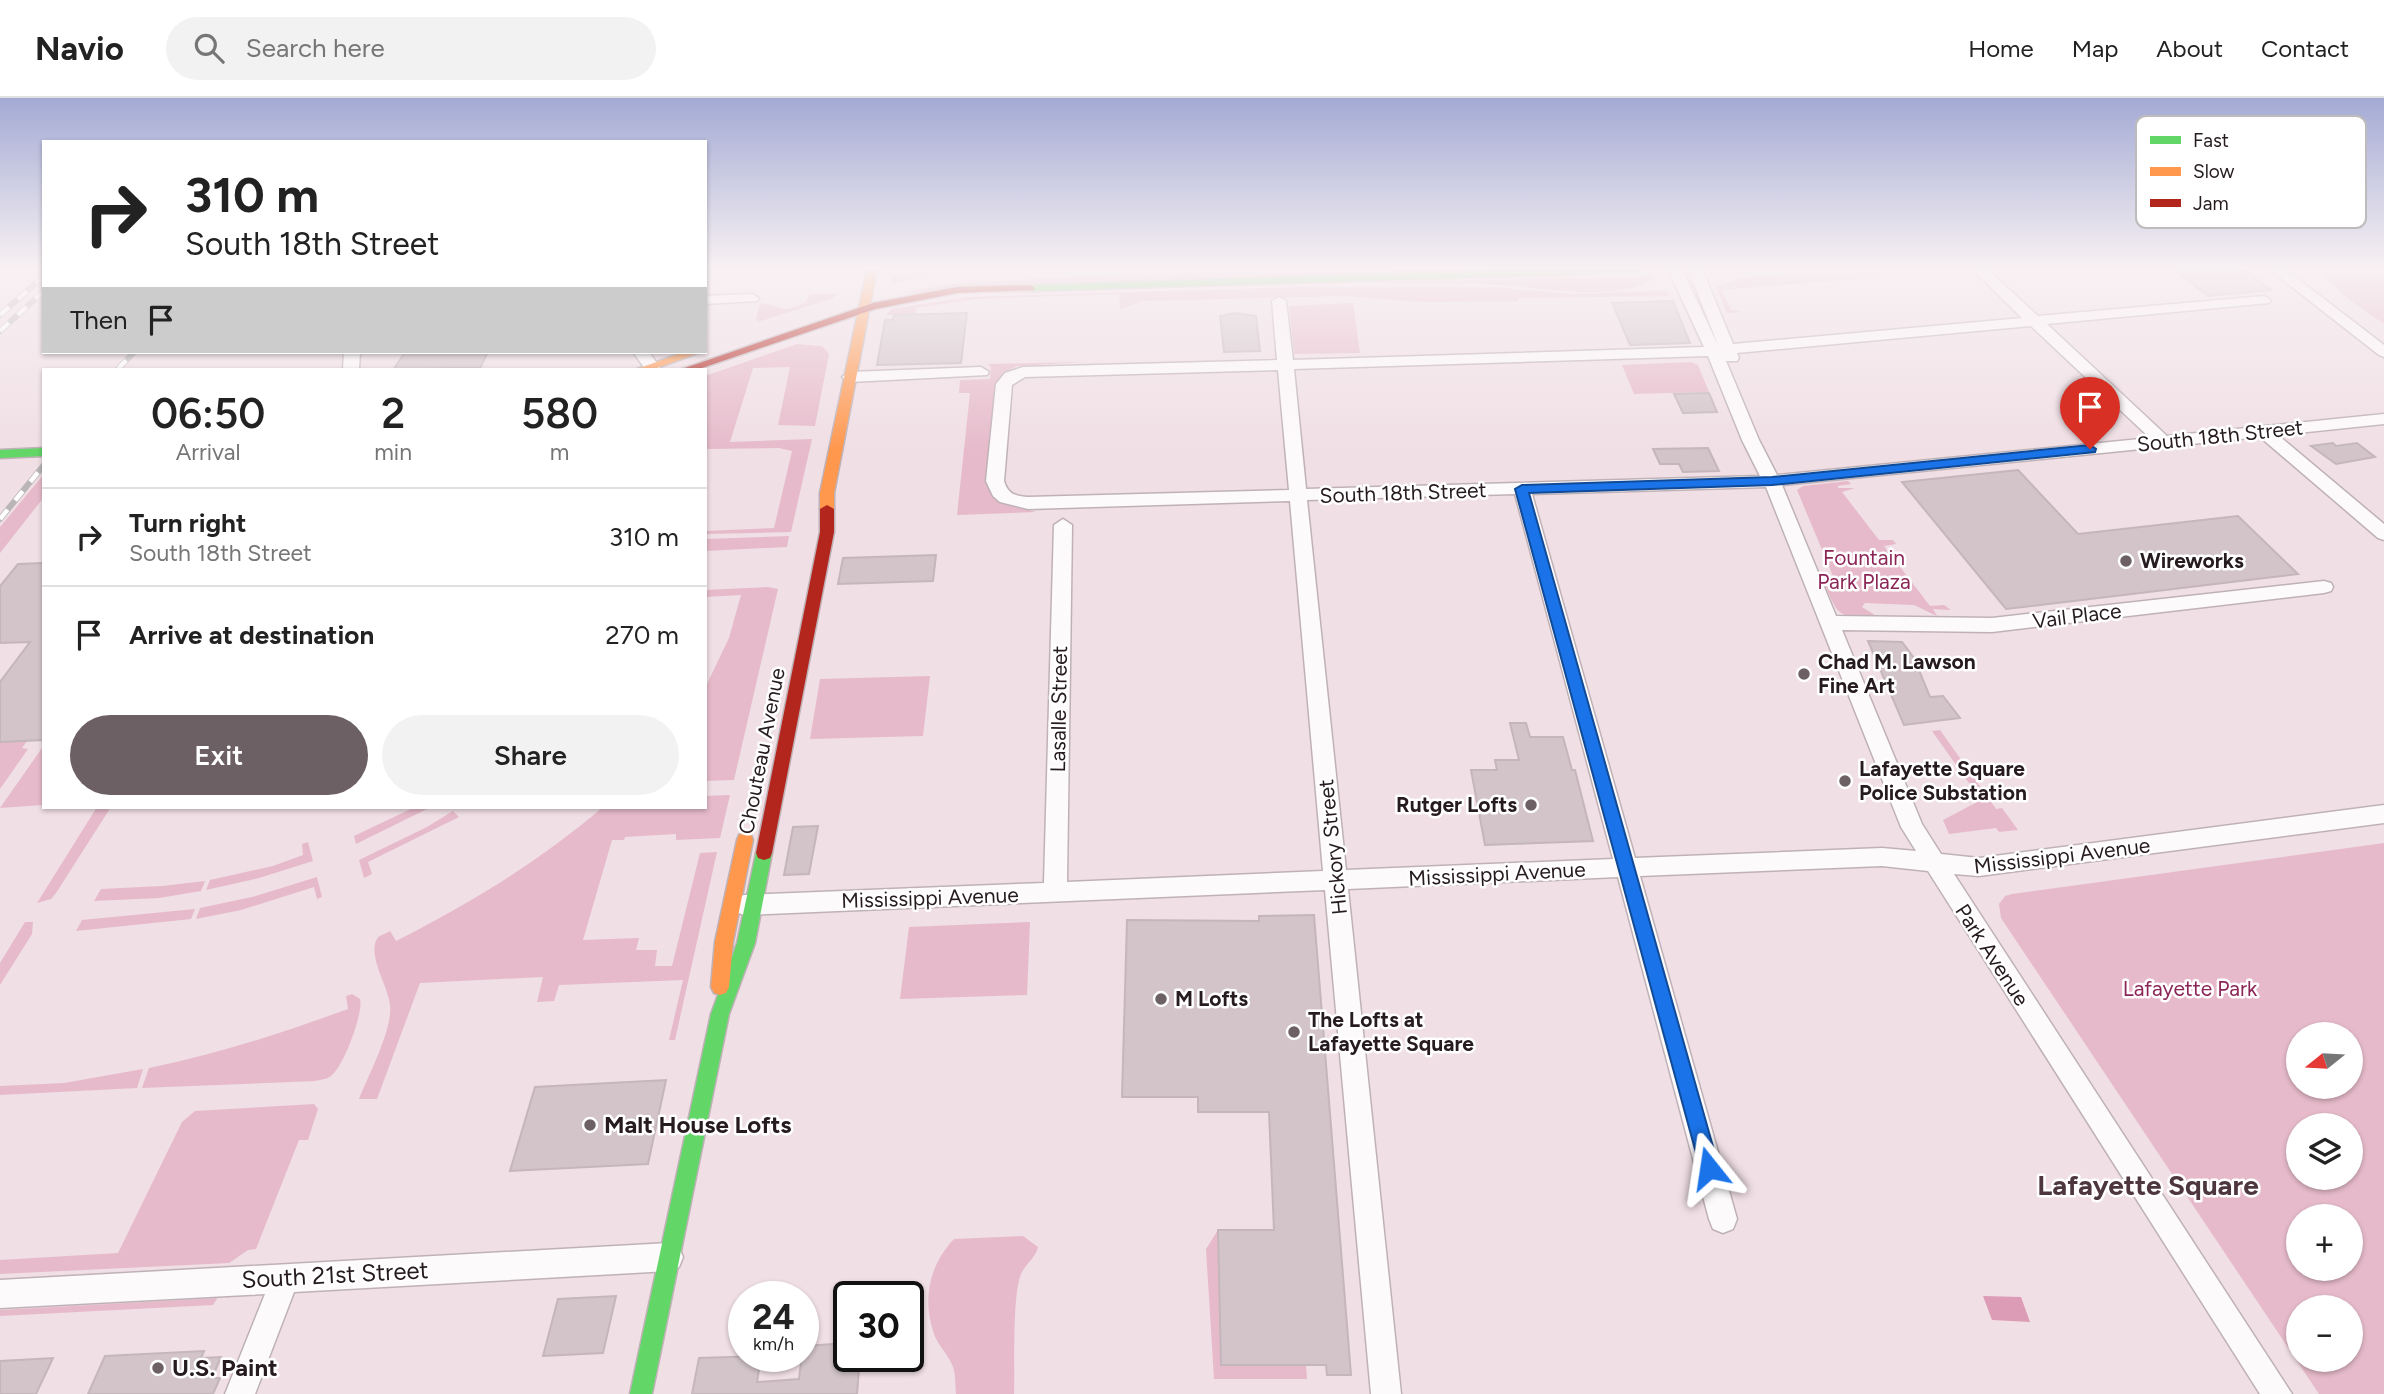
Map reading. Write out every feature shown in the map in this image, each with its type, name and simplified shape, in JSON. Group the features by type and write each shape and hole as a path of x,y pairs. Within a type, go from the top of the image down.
{"main road":[{"path":"707,347 769,329"},
{"path":"691,368 801,329"},
{"name":"Chouteau Avenue","path":"641,1394 720,1014 721,961 742,905 827,532 827,493 860,329"},
{"path":"783,337 834,340 854,359"},
{"path":"649,368 689,354"},
{"path":"0,454 42,452"},
{"name":"Chouteau Avenue","path":"803,566 814,518 827,493"},
{"name":"Chouteau Avenue","path":"742,905 749,821"}],"street":[{"name":"Hickory Street","path":"1282,329 1386,1394"},
{"name":"Park Avenue","path":"1706,329 1720,350 1773,460 1772,481 1907,816 1934,864 2277,1394"},
{"name":"Park Avenue","path":"1714,329 1720,350"},
{"path":"1285,365 1720,350 1943,329"},
{"path":"2044,329 2164,441"},
{"path":"2355,329 2384,352"},
{"name":"South 18th Street","path":"1285,365 1031,371 1011,376 1004,384 995,481 1000,495 1008,500 1042,503 1772,481 2384,419"},
{"path":"850,377 981,372"},
{"path":"2264,431 2384,534"},
{"path":"1522,489 1723,1219"},
{"name":"Lasalle Street","path":"1055,892 1063,525"},
{"name":"Vail Place","path":"1828,622 1992,625 2324,587"},
{"name":"Mississippi Avenue","path":"742,905 1882,857 1979,867 2384,814"},
{"name":"South 21st Street","path":"0,1294 669,1257"},
{"path":"240,1394 285,1278"}],"green space":[{"path":"1291,329 1357,329 1360,353 1294,354"},
{"path":"797,344 822,346 829,354 815,426 778,425 790,367 753,368 730,442 812,439 791,532 707,534 707,531 774,528 792,451 779,448 707,449 707,375"},
{"path":"1083,362 1017,366 999,379 987,486 998,502 1036,512 957,515 970,393 959,393 960,380 990,379 991,367 988,364"},
{"path":"1691,362 1698,365 1709,392 1634,394 1622,365"},
{"path":"42,476 42,500 0,553 0,527"},
{"name":"Fountain Park Plaza","path":"1848,481 1851,484 1837,486 1855,488 1842,492 1879,540 1893,540 1896,544 1884,546 1890,554 1904,554 1903,558 1894,559 1930,606 1944,605 1951,610 1933,609 1937,616 1914,605 1865,603 1862,607 1878,617 1856,617 1838,610 1825,585 1838,588 1797,490 1803,486"},
{"path":"789,536 787,547 707,551 707,539"},
{"path":"768,587 778,589 734,780 707,781 707,684 729,638 741,595 707,597 707,590"},
{"path":"930,676 923,736 810,739 820,679"},
{"path":"1940,730 1996,809 2002,808 2018,830 1999,832 1996,828 1949,834 1943,820 1981,800 1932,731"},
{"path":"27,741 22,748 28,749 0,789 0,742"},
{"path":"42,748 42,805 0,808"},
{"path":"730,795 720,838 676,840 676,834 612,840 583,940 639,938 636,950 657,950 655,966 672,966 700,853 717,852 675,1040 669,1040 683,980 559,985 554,1001 537,1002 543,977 420,983 377,1099 359,1099 384,1039 390,1015 388,997 376,961 375,944 378,937 390,931 396,941 452,911 554,846 600,809 707,809 707,796"},
{"path":"96,809 110,809 56,893 51,899 37,903"},
{"path":"411,809 427,809 356,844 354,836"},
{"path":"453,811 459,817 368,862 372,874 364,878 359,860 427,827"},
{"path":"308,842 313,861 259,878 206,890 210,880 273,866 303,855 302,844"},
{"name":"Lafayette Park","path":"2384,843 2384,1394 2319,1394 2304,1372 2363,1372 2363,1295 2286,1295 2286,1345 2001,918 1999,904 2005,896"},
{"path":"317,877 322,897 317,899 314,887 241,910 196,919 200,908 252,897"},
{"path":"205,881 201,891 159,898 94,901 101,889"},
{"path":"195,909 191,919 76,931 82,920"},
{"path":"25,922 33,922 32,934 0,985 0,963"},
{"path":"1030,922 1027,995 900,999 909,927"},
{"path":"352,994 360,999 356,1027 347,1052 336,1071 328,1078 315,1081 142,1088 149,1068 250,1042 348,1009 346,996"},
{"path":"143,1069 137,1088 0,1095 0,1086 64,1083"},
{"path":"314,1104 318,1109 308,1140 299,1140 256,1249 248,1250 229,1263 0,1274 0,1260 118,1253 182,1122 195,1111"},
{"path":"1218,1230 1221,1365 1306,1365 1307,1379 1214,1379 1206,1249"},
{"path":"1023,1236 1038,1247 1021,1274 1018,1284 1014,1394 956,1394 953,1367 936,1338 930,1321 928,1296 939,1260 954,1239"},
{"path":"216,1298 213,1305 0,1316 0,1310"}],"shaded area":[{"path":"1983,1296 2021,1297 2030,1322 1992,1320"}],"building":[{"path":"883,329 965,329 961,363 877,365"},
{"path":"1221,329 1258,329 1260,351 1224,352"},
{"path":"1623,329 1685,329 1690,343 1630,345"},
{"path":"404,354 487,354 480,368 395,368"},
{"path":"1709,393 1717,412 1683,413 1674,394"},
{"path":"2333,443 2336,446 2357,443 2375,457 2336,464 2311,446"},
{"path":"1708,448 1719,471 1683,472 1679,464 1660,464 1653,449"},
{"name":"Wireworks","path":"2018,470 2078,534 2238,516 2298,574 2006,609 1902,482"},
{"path":"936,555 933,581 838,584 843,558"},
{"path":"42,563 42,740 0,742 0,682 30,642 0,643 0,586 18,564"},
{"path":"1868,641 1902,642 1914,658 1930,697 1943,696 1960,718 1904,725"},
{"name":"Rutger Lofts","path":"1510,723 1526,723 1530,737 1563,737 1572,770 1575,770 1593,841 1485,845 1471,770 1497,770 1495,760 1519,760"},
{"path":"818,826 809,874 784,875 793,827"},
{"path":"1314,915 1351,1375 1327,1375 1326,1365 1221,1365 1218,1230 1274,1230 1269,1112 1198,1112 1198,1097 1122,1097 1127,920 1259,921 1259,916"},
{"name":"Malt House Lofts","path":"666,1080 648,1164 510,1171 535,1087"},
{"path":"616,1296 603,1353 543,1356 558,1299"},
{"path":"833,1344 833,1372 859,1372 857,1394 692,1394 699,1358 728,1357 728,1372 759,1372 757,1382 799,1379 800,1372 819,1372 819,1345"},
{"name":"U.S. Paint","path":"204,1351 201,1358 221,1357 212,1378 220,1378 213,1394 88,1394 105,1356"},
{"path":"53,1358 36,1394 0,1394 0,1361"}],"railway":[{"path":"119,368 132,354"},
{"path":"0,519 42,467"}],"traffic: fast":[{"path":"0,454 42,452"},
{"path":"641,1394 720,1014 746,943 764,853"}],"traffic: slow":[{"path":"827,509 827,493 860,329"},
{"path":"646,368 689,354"},
{"path":"720,987 724,942 745,840"}],"traffic: jam":[{"path":"691,368 804,329"},
{"path":"764,853 827,532 827,509"}],"place":[{"name":"Wireworks","path":"2126,561"},
{"name":"Chad M. Lawson Fine Art","path":"1804,674"},
{"name":"Lafayette Square Police Substation","path":"1845,781"},
{"name":"Rutger Lofts","path":"1531,805"},
{"name":"M Lofts","path":"1161,999"},
{"name":"The Lofts at Lafayette Square","path":"1294,1032"},
{"name":"Malt House Lofts","path":"590,1125"},
{"name":"U.S. Paint","path":"158,1368"}],"district":[{"name":"Lafayette Square","path":"2148,1185"}],"route":[{"path":"1709,1168 1522,489 1772,481 2090,449"}]}
